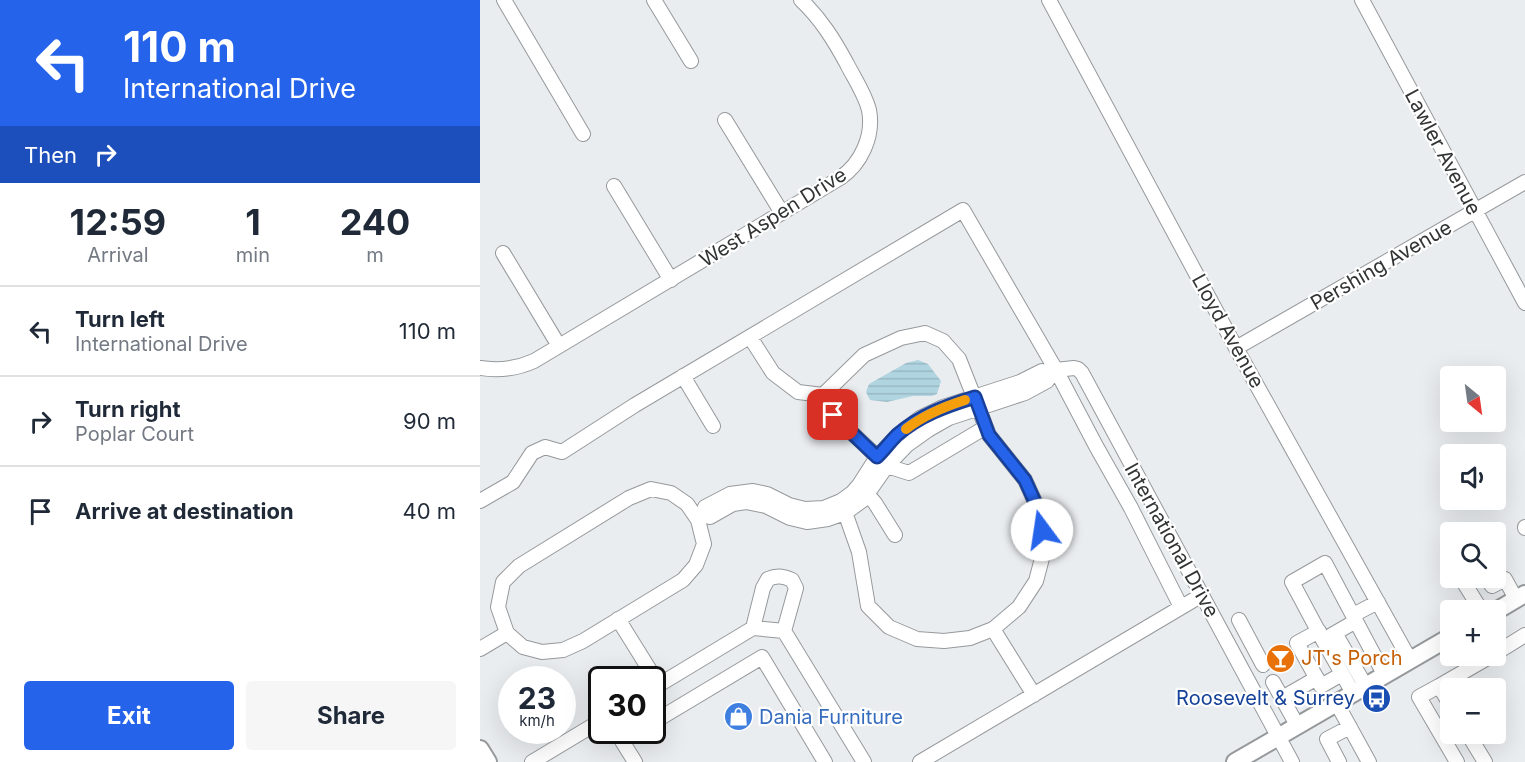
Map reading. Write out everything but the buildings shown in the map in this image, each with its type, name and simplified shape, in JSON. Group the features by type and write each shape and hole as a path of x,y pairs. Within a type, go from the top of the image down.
{"main road":[{"path":"1506,605 1521,596"},
{"path":"1235,762 1440,643"},
{"path":"480,749 488,762"}],"street":[{"path":"504,0 583,134"},
{"path":"654,0 691,61"},
{"name":"West Aspen Drive","path":"480,368 499,370 519,367 534,361 851,170 867,141 870,118 867,103 835,42 820,19 801,0"},
{"name":"Lloyd Avenue","path":"1049,0 1236,348 1339,560 1378,602 1410,660"},
{"name":"Lawler Avenue","path":"1362,0 1525,303"},
{"path":"725,120 782,213"},
{"name":"Pershing Avenue","path":"1236,348 1525,182"},
{"path":"614,186 670,280"},
{"path":"480,501 513,482 532,453 545,447 562,452 683,376 963,210 1131,508 1181,608"},
{"path":"503,253 560,346"},
{"path":"823,395 864,355 900,339 925,333 943,341 959,359 989,435 1025,480 1040,513 1045,547 1036,581 1019,608 993,629 970,638 944,641 917,639 889,627 868,606 859,552 843,507"},
{"path":"750,337 773,373 798,392 823,395"},
{"name":"International Drive","path":"1054,371 1074,368 1082,373 1292,762"},
{"path":"700,518 710,517 733,504 746,502 766,506 790,518 807,522 828,519 843,507 863,500 863,489 882,462 928,430 977,403 1025,393 1047,381 1054,371"},
{"path":"683,376 713,426"},
{"path":"823,395 833,415 882,462 909,473 986,427"},
{"path":"651,489 670,493 687,504 700,518 704,544 696,565 683,580 583,641 563,650 542,652 523,647 507,633 498,607 503,582 519,566 629,498 651,489"},
{"path":"863,489 875,503 895,535"},
{"path":"1359,689 1292,582 1325,563 1339,560 1355,618 1384,674"},
{"path":"753,628 763,588 768,579 776,575 792,579 796,588 784,631 864,762"},
{"path":"1506,580 1521,596"},
{"path":"1467,588 1475,600"},
{"path":"1473,597 1483,588"},
{"path":"920,762 1202,595"},
{"path":"1342,674 1321,686 1297,643 1326,635 1378,602"},
{"path":"618,619 644,666"},
{"path":"1239,620 1263,665"},
{"path":"666,681 753,628 784,631"},
{"path":"993,629 1034,695"},
{"path":"480,649 507,633"},
{"path":"1326,635 1342,674 1359,689"},
{"path":"1506,647 1525,635"},
{"path":"666,715 762,657 825,762"},
{"path":"1457,762 1419,697 1474,666"},
{"path":"1282,698 1317,678"},
{"path":"1273,682 1297,725"},
{"path":"1336,702 1369,762"},
{"path":"1339,762 1327,739 1350,727"},
{"path":"532,762 588,728"},
{"path":"624,744 635,762"},
{"path":"1474,744 1485,762"}],"water":[{"path":"918,360 928,364 941,381 937,394 913,396 887,402 870,400 866,392 869,384 906,363"}],"slow traffic":[{"path":"906,429 920,418 965,400"}],"place":[{"name":"JT's Porch","path":"1280,658"},
{"name":"Roosevelt & Surrey","path":"1376,698"},
{"name":"Dania Furniture","path":"738,717"}],"route":[{"path":"833,415 877,457 897,436 920,418 943,407 975,397 989,435 1025,480 1040,513 1042,530"}]}
